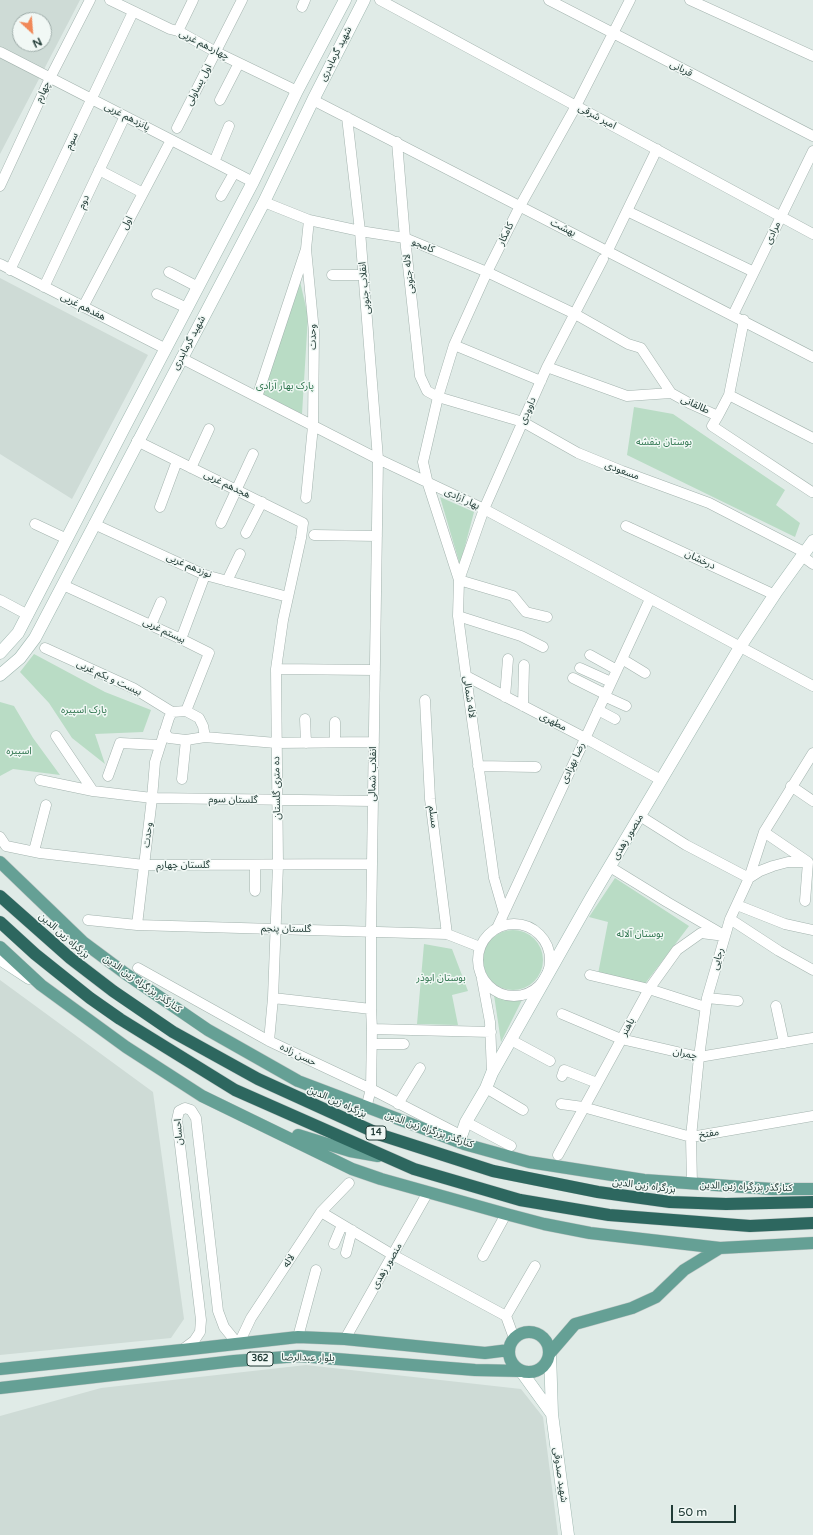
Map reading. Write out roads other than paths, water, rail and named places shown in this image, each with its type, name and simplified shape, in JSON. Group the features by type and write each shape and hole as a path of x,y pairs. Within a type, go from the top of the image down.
{"highway":[{"name":"بزرگراه زین الدین","path":"0,896 70,958 101,982 173,1032 258,1080 381,1135 494,1171 598,1192 670,1202 726,1204 813,1201"},
{"name":"14","path":"0,922 35,954 120,1019 235,1090 414,1168 520,1200 609,1215 750,1226 813,1223"}],"main road":[{"name":"شهید گرمابدری","path":"0,653 18,633 28,615 66,539 253,182 345,0"},
{"name":"شهید گرمابدری","path":"0,675 20,658 35,638 137,441 264,202 313,100 364,0"},
{"path":"298,91 313,100"},
{"path":"166,349 181,358"},
{"name":"منصور زهدی","path":"460,1139 466,1122 486,1088 492,1073 661,780 740,647 813,540"},
{"path":"0,650 18,633"},
{"path":"0,682 13,663"},
{"name":"کنارگذر بزرگراه زین الدین","path":"0,862 83,942 126,974 208,1030 298,1081 366,1108 529,1162 644,1180 772,1189 813,1189"},
{"path":"0,947 41,985"},
{"path":"0,959 41,985 133,1051 202,1096 352,1169 506,1214 544,1224 590,1233 720,1248 813,1243"},
{"path":"238,1113 310,1140 350,1151 387,1157"},
{"path":"644,1180 763,1197 813,1201"},
{"path":"521,1371 534,1372 540,1369 548,1360 550,1353 575,1324 632,1308 656,1297 684,1270 720,1248"},
{"path":"550,1353 547,1341 543,1336 537,1333 525,1332 514,1338 509,1350 511,1362 521,1371 552,1414"},
{"name":"بلوار عبدالرضا","path":"0,1369 298,1337 345,1339 485,1353 509,1350"},
{"path":"475,1370 481,1365 482,1361 478,1352"},
{"name":"شهید صدوقی","path":"550,1353 552,1414 568,1535"},
{"name":"بلوار عبدالرضا","path":"0,1388 234,1361 299,1356 475,1370 521,1371"}],"street":[{"name":"چهارم","path":"0,186 50,78 90,0"},
{"name":"چهاردهم غربی","path":"110,0 170,29 178,31 216,52 298,91"},
{"path":"178,31 193,0"},
{"name":"اول یساولی","path":"177,128 242,0"},
{"name":"امیر شرقی","path":"380,0 813,234"},
{"name":"قربانی","path":"549,0 813,136"},
{"name":"کامکار","path":"428,484 423,462 438,397 454,345 487,272 520,206 576,106 630,0"},
{"path":"690,0 813,56"},
{"name":"سوم","path":"10,270 133,12"},
{"name":"پانزدهم غربی","path":"0,52 253,182"},
{"path":"224,100 242,64"},
{"name":"بهشت","path":"313,100 520,206 605,255 744,320 813,357"},
{"name":"دوم","path":"44,287 125,116"},
{"name":"انقلاب جنوبی","path":"347,117 364,275 378,460"},
{"path":"214,162 229,126"},
{"name":"اول","path":"83,307 171,140"},
{"name":"لاله جنوبی","path":"397,142 405,238 420,376 427,391 438,397"},
{"name":"داوودی","path":"460,580 484,509 547,367 605,255 657,149"},
{"name":"مرادی","path":"733,315 813,150"},
{"path":"99,170 143,192"},
{"path":"221,196 234,173"},
{"name":"کامجو","path":"264,202 309,220 360,231 405,238 487,272 575,314 628,344 641,348 671,393"},
{"path":"627,210 754,272"},
{"name":"وحدت","path":"309,220 306,249 314,332 313,426"},
{"name":"وحدت","path":"257,397 306,249"},
{"name":"هفدهم غربی","path":"0,264 166,349"},
{"path":"169,272 198,287"},
{"path":"332,275 364,275"},
{"path":"157,294 188,308"},
{"path":"718,416 729,395 744,320"},
{"path":"454,345 541,381"},
{"name":"بهار آزادی","path":"181,358 378,460 484,509 813,686"},
{"name":"طالقانی","path":"547,367 627,396 671,393 689,404 718,416 712,426 812,492"},
{"path":"729,395 813,438"},
{"name":"مسعودی","path":"438,397 523,422 578,453 709,503 803,554 813,564"},
{"path":"306,498 313,426"},
{"path":"191,468 209,430"},
{"name":"هجدهم غربی","path":"137,441 303,523 301,538"},
{"path":"221,523 253,454"},
{"name":"انقلاب شمالی","path":"366,1108 371,1089 372,1044 371,931 378,460"},
{"path":"160,507 177,461"},
{"name":"لاله شمالی","path":"428,484 460,580 458,616 494,878 504,913"},
{"path":"246,533 262,502"},
{"path":"35,524 66,539"},
{"name":"نوزدهم غربی","path":"94,524 205,574 288,597"},
{"name":"درخشان","path":"626,526 775,595"},
{"path":"314,535 377,536"},
{"name":"ده متری گلستان","path":"269,1041 273,998 278,865 276,669 288,597 301,538"},
{"path":"227,581 240,554"},
{"path":"181,639 205,574"},
{"path":"460,580 513,596 526,612 547,617"},
{"name":"بیستم غربی","path":"63,584 209,653 186,711"},
{"name":"رضا بهزادی","path":"498,928 650,598"},
{"path":"0,600 28,615"},
{"path":"151,625 161,602"},
{"path":"458,616 521,636 543,647"},
{"name":"بیست و یکم غربی","path":"44,648 133,688 172,712"},
{"path":"590,655 617,670"},
{"path":"622,659 645,673"},
{"path":"505,697 508,660"},
{"path":"523,706 524,665"},
{"path":"580,668 611,682"},
{"path":"276,669 375,670"},
{"name":"مطهری","path":"466,676 585,738 661,780"},
{"path":"573,678 626,706"},
{"name":"مسلم","path":"424,700 430,799 447,934"},
{"path":"598,710 615,719"},
{"path":"172,712 186,711 199,718 203,726 205,737"},
{"name":"وحدت","path":"137,925 155,762 159,745 172,712"},
{"path":"305,719 306,743"},
{"path":"334,722 335,742"},
{"path":"164,732 169,738 186,740 205,737 276,743 374,742"},
{"path":"56,736 93,791"},
{"path":"182,779 186,740"},
{"path":"108,776 120,743 159,745"},
{"name":"رجایی","path":"692,1184 691,1137 698,1057 706,1003 730,919 749,878 764,832 791,786 813,753"},
{"path":"478,766 536,768"},
{"name":"گلستان سوم","path":"40,780 93,791 152,798 278,801 373,801"},
{"path":"791,786 813,801"},
{"path":"34,851 46,805"},
{"path":"640,816 686,845 749,878 760,871 778,864 788,862 810,863"},
{"path":"764,832 810,863"},
{"name":"گلستان چهارم","path":"0,837 6,846 144,865 372,864"},
{"path":"805,901 810,863"},
{"path":"255,865 255,892"},
{"path":"610,867 725,936"},
{"path":"737,905 785,924 813,930"},
{"path":"730,919 779,951 813,970"},
{"name":"گلستان پنجم","path":"88,920 137,925 447,934 480,947"},
{"path":"481,975 493,990 501,994 510,997 519,997 529,993 542,984 547,976 550,964 548,945 543,936 535,930 527,926 507,924 498,928 484,939 480,947 478,966 490,1022 492,1073"},
{"name":"باهنر","path":"558,1154 649,989 677,950 701,933 725,936"},
{"name":"حسن زاده","path":"138,968 269,1041 371,1089 460,1139"},
{"path":"590,975 706,1003 738,1001"},
{"path":"273,998 371,1010"},
{"path":"776,1006 784,1043"},
{"name":"چمران","path":"562,1014 621,1039 698,1057 784,1043 812,1042"},
{"path":"372,1029 491,1032"},
{"path":"511,1040 550,1061"},
{"path":"372,1044 404,1044"},
{"path":"398,1104 420,1068"},
{"path":"562,1076 564,1070 597,1083"},
{"path":"486,1088 523,1110"},
{"name":"مفتخ","path":"561,1104 583,1107 691,1137 813,1116"},
{"name":"احسان","path":"182,1350 194,1341 200,1332 201,1320 177,1120 179,1111 185,1108 191,1110 196,1118 218,1311 224,1328 237,1343"},
{"path":"466,1122 511,1146"},
{"name":"لاله","path":"237,1343 242,1337 251,1318 321,1212 349,1184"},
{"name":"منصور زهدی","path":"345,1339 428,1192"},
{"path":"321,1212 393,1255 506,1316 514,1338"},
{"path":"483,1256 506,1214"},
{"path":"334,1244 342,1225"},
{"path":"346,1253 352,1230"},
{"path":"506,1316 535,1266"},
{"path":"298,1337 316,1270"},
{"path":"199,1304 203,1312 208,1313 218,1304"}],"park label":[{"name":"پارک بهار آزادی","path":"285,386"},
{"name":"بوستان بنفشه","path":"664,442"},
{"name":"پارک اسپیره","path":"84,710"},
{"name":"اسپیره","path":"19,751"},
{"name":"بوستان آلاله","path":"640,934"},
{"name":"بوستان ابوذر","path":"441,978"}]}
